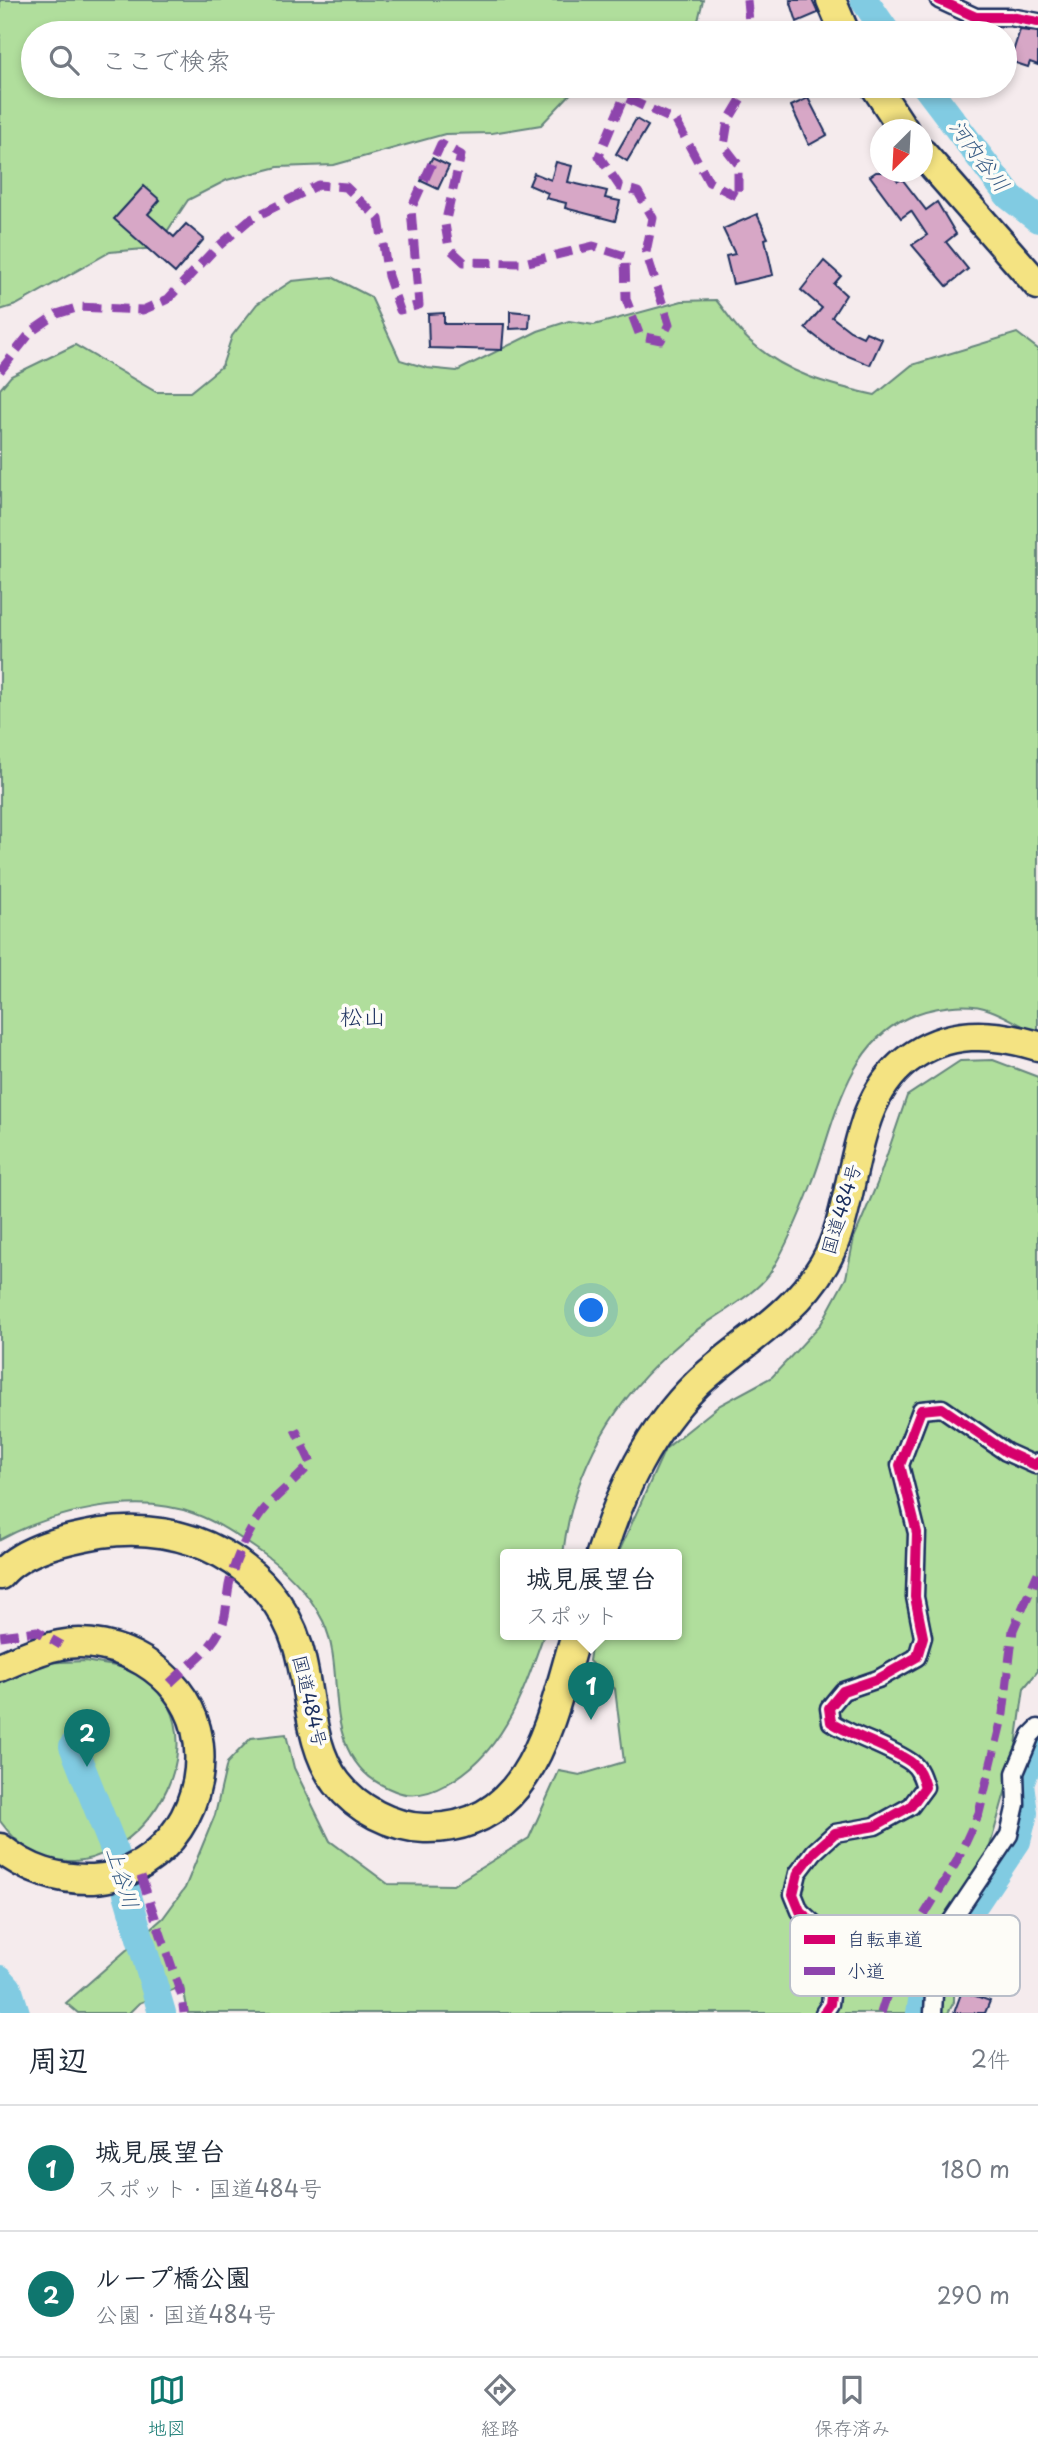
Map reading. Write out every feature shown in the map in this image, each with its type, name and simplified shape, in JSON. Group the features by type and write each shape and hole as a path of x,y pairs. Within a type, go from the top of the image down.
{"highway":[{"path":"831,0 840,21"},
{"path":"883,98 897,119"},
{"path":"933,166 1038,285"},
{"name":"国道484号","path":"603,1549 626,1485 649,1441 698,1384 786,1314 824,1263 846,1206 871,1108 887,1082 905,1061 928,1046 978,1034 1007,1037 1038,1046"},
{"name":"国道484号","path":"0,1575 31,1553 71,1538 146,1530 191,1539 228,1556 257,1579 279,1603 298,1646 318,1740 336,1782 350,1798 372,1812 415,1827 439,1828 471,1819 502,1803 519,1787 535,1760 548,1728 574,1640"},
{"path":"0,1667 61,1645 90,1643 121,1650 147,1662 170,1683 186,1705 196,1728 200,1752 188,1814 172,1839 134,1870 106,1878 78,1879 47,1875 22,1865 0,1848"}],"street":[{"path":"939,0 976,16 1010,17 1038,22"},
{"path":"805,1915 793,1894 799,1873 814,1852 835,1833 875,1826 911,1806 925,1787 921,1773 912,1763 854,1737 831,1722 829,1708 843,1691 878,1679 917,1657 923,1637 915,1597 917,1532 900,1465 921,1410 942,1408 1006,1452 1035,1465 1038,1462"},
{"path":"955,1915 1009,1835 1016,1804 1014,1773 1031,1735 1038,1728"},
{"path":"824,2013 830,2004 831,1996"}],"green space":[{"path":"0,0 703,0 698,21 21,21 21,98 567,98 541,125 492,133 445,134 334,165 278,167 227,180 188,200 156,248 110,252 16,305 0,310"},
{"path":"332,277 371,297 400,360 427,368 457,371 538,331 569,321 594,325 682,301 716,300 746,338 779,362 809,377 875,395 912,365 1017,333 1038,349 1038,1034 981,1007 948,1006 907,1018 886,1031 869,1048 855,1067 844,1090 803,1205 789,1238 766,1279 668,1354 623,1403 590,1458 578,1488 564,1549 500,1549 500,1640 542,1640 519,1700 496,1740 482,1757 445,1785 414,1795 381,1785 364,1773 355,1762 340,1723 333,1654 323,1621 310,1599 284,1571 226,1529 203,1517 172,1508 122,1505 70,1513 0,1540 0,389 11,376 75,345 156,392 190,392 222,366 232,336 257,304 292,281"},
{"path":"993,1060 1038,1077 1038,1671 1024,1688 1014,1760 990,1846 973,1886 954,1903 954,1915 790,1915 790,1996 954,1996 948,2013 188,2013 183,1986 139,2003 129,2013 78,2013 66,2003 163,1918 185,1888 215,1815 227,1763 251,1738 286,1734 294,1768 330,1841 388,1884 453,1885 529,1838 559,1771 580,1775 624,1762 615,1689 589,1661 592,1640 682,1640 682,1549 620,1549 665,1449 720,1405 772,1377 821,1324 846,1278 854,1238 877,1184 907,1096 960,1061"},
{"path":"86,1661 143,1675 171,1709 177,1749 167,1789 144,1824 112,1850 74,1861 36,1853 0,1821 0,1675 38,1663"}],"building":[{"path":"790,0 812,0 818,13 797,21"},
{"path":"1020,30 1038,32 1038,65 1030,62 1028,67 1017,63 1017,39"},
{"path":"808,98 827,135 809,145 791,106"},
{"path":"636,119 648,126 627,161 616,154"},
{"path":"432,158 449,166 438,189 421,181"},
{"path":"556,162 572,166 568,182 607,191 605,198 620,201 615,221 565,208 566,203 546,198 548,193 529,185 534,173 551,180"},
{"path":"874,182 904,182 926,210 937,202 956,234 946,242 968,269 947,286 912,245 927,235 911,211 901,218"},
{"path":"144,186 160,200 148,214 174,237 186,224 204,239 175,273 114,219"},
{"path":"757,214 768,238 765,239 773,275 733,284 726,256 735,254 723,229"},
{"path":"824,261 841,276 834,284 846,295 832,317 863,337 866,332 882,339 870,365 833,350 805,328 822,308 801,290"},
{"path":"510,311 530,313 529,328 510,329"},
{"path":"444,313 444,324 504,324 502,350 429,348 428,314"},
{"path":"960,1996 976,1996 990,2001 985,2013 954,2013"}],"waterway":[{"name":"河内谷川","path":"864,0 879,21"},
{"name":"河内谷川","path":"935,98 1009,196 1038,219"},
{"path":"967,1915 1017,1841 1024,1813 1020,1784 1038,1738"},
{"name":"上谷川","path":"73,1746 115,1852 162,2013"},
{"name":"上谷川","path":"0,1979 8,1988 16,2013"},
{"path":"920,2013 923,1996"}],"marked path":[{"path":"747,0 749,21"},
{"path":"0,371 32,331 57,314 79,307 143,310 168,299 213,251 249,220 318,185 346,187 379,219 388,276 400,310 419,305 411,209 441,144 461,155 445,224 449,248 464,262 524,263 593,246 625,256 626,299 640,336 661,340 669,324 646,252 653,218 638,192 620,187 599,156 624,98"},
{"path":"626,98 676,121 709,182 738,197 738,164 724,146 728,121 742,98"},
{"path":"170,1683 205,1651 217,1636 224,1619 234,1567 258,1517 311,1463 295,1429"},
{"path":"924,1915 957,1861 979,1813 1003,1714 1013,1630 1038,1573"},
{"path":"0,1636 37,1631 61,1645"},
{"path":"141,1876 182,1997 184,2013"},
{"path":"881,2013 886,1996"}],"cycle path":[{"path":"939,0 976,17 1010,17 1038,22"},
{"path":"804,1915 793,1894 798,1873 814,1852 835,1833 875,1826 911,1806 925,1787 919,1771 912,1763 831,1722 829,1708 843,1691 878,1679 917,1657 923,1637 915,1597 917,1533 900,1465 921,1410 942,1408 1006,1452 1035,1465 1038,1462"},
{"path":"824,2013 830,2004 831,1996"}],"place":[{"name":"城見展望台","path":"591,1720"},
{"name":"ループ橋公園","path":"87,1767"}],"district":[{"name":"松山","path":"363,1017"}]}
